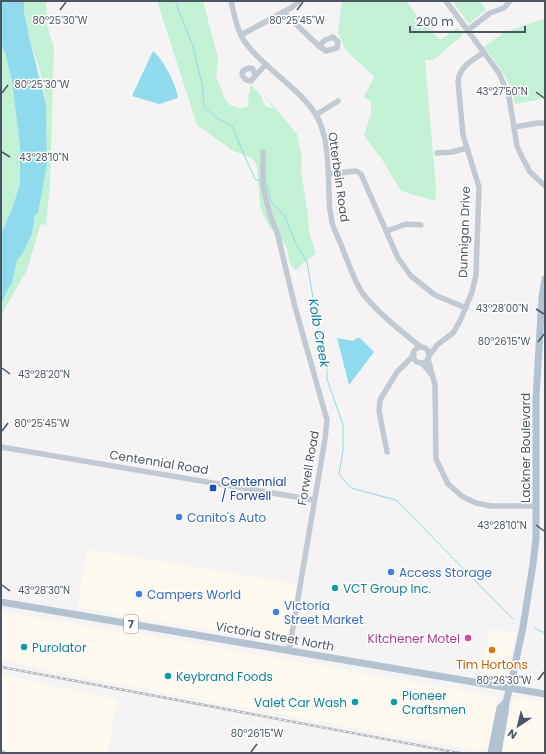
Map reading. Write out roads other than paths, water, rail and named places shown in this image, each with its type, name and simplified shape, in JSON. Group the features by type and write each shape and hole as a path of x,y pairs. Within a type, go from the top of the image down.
{"main road":[{"name":"Lackner Boulevard","path":"506,702 523,627 536,539 536,398 542,297 545,279"},
{"name":"Victoria Street North","path":"1,602 545,694"},
{"path":"491,753 500,708 506,702"},
{"path":"498,753 506,702"}],"street":[{"name":"Otterbein Road","path":"231,1 236,24 241,36 248,46 304,99 316,115 324,138 329,174 329,194 332,221 362,292 374,306 409,338 428,351 428,358 434,385 436,459 448,484 463,497 476,504 491,506 536,506"},
{"path":"241,36 299,1"},
{"path":"446,1 499,73 509,97 518,146 525,164 530,172 545,186"},
{"path":"468,30 490,13 504,8 510,1"},
{"path":"283,12 319,46"},
{"name":"Dunnigan Drive","path":"428,358 438,344 453,333 460,321 472,292 476,275 478,187 462,126 458,75 464,67 484,52"},
{"path":"255,74 266,64"},
{"path":"316,115 338,101"},
{"path":"514,127 538,123 545,125"},
{"path":"437,153 452,152 467,148"},
{"name":"Forwell Road","path":"263,152 263,182 270,215 277,232 294,303 327,420 289,651"},
{"path":"329,174 356,171 361,174 398,258 411,276 434,295 466,308"},
{"path":"387,231 406,224 421,225"},
{"name":"Otterbein Road","path":"409,338 414,353 420,362 432,374"},
{"name":"Dunnigan Drive","path":"423,347 438,344"},
{"path":"387,452 379,411 380,400 397,372 406,364 414,353 423,347"},
{"path":"406,364 420,362 428,358"},
{"name":"Centennial Road","path":"1,447 314,500"}],"water":[{"path":"1,1 24,1 24,12 30,41 46,104 47,165 38,213 35,215 32,234 23,253 17,260 12,284 1,304 1,234 12,209 20,184 20,146 12,81 1,43"},
{"path":"153,51 169,73 175,86 178,98 159,104 132,96"},
{"path":"337,338 353,341 360,338 374,352 349,385"}],"waterway":[{"name":"Kolb Creek","path":"175,1 194,49 202,84 204,107 217,118 232,126 255,179 260,181"},
{"name":"Kolb Creek","path":"265,183 267,184 271,201 285,217 296,244 307,262 323,357 327,367 327,379 343,425 343,451 339,474 351,488 396,500 513,619"},
{"name":"Kolb Creek","path":"534,628 545,633"}],"railway":[{"path":"1,667 459,753"}],"place":[{"name":"Centennial / Forwell","path":"213,488"},
{"name":"Canito's Auto","path":"179,517"},
{"name":"Access Storage","path":"391,572"},
{"name":"VCT Group Inc.","path":"335,588"},
{"name":"Campers World","path":"139,594"},
{"name":"Victoria Street Market","path":"276,612"},
{"name":"Kitchener Motel","path":"468,638"},
{"name":"Purolator","path":"24,647"},
{"name":"Tim Hortons","path":"492,650"},
{"name":"Keybrand Foods","path":"168,676"},
{"name":"Valet Car Wash","path":"355,702"},
{"name":"Pioneer Craftsmen","path":"394,702"}]}
